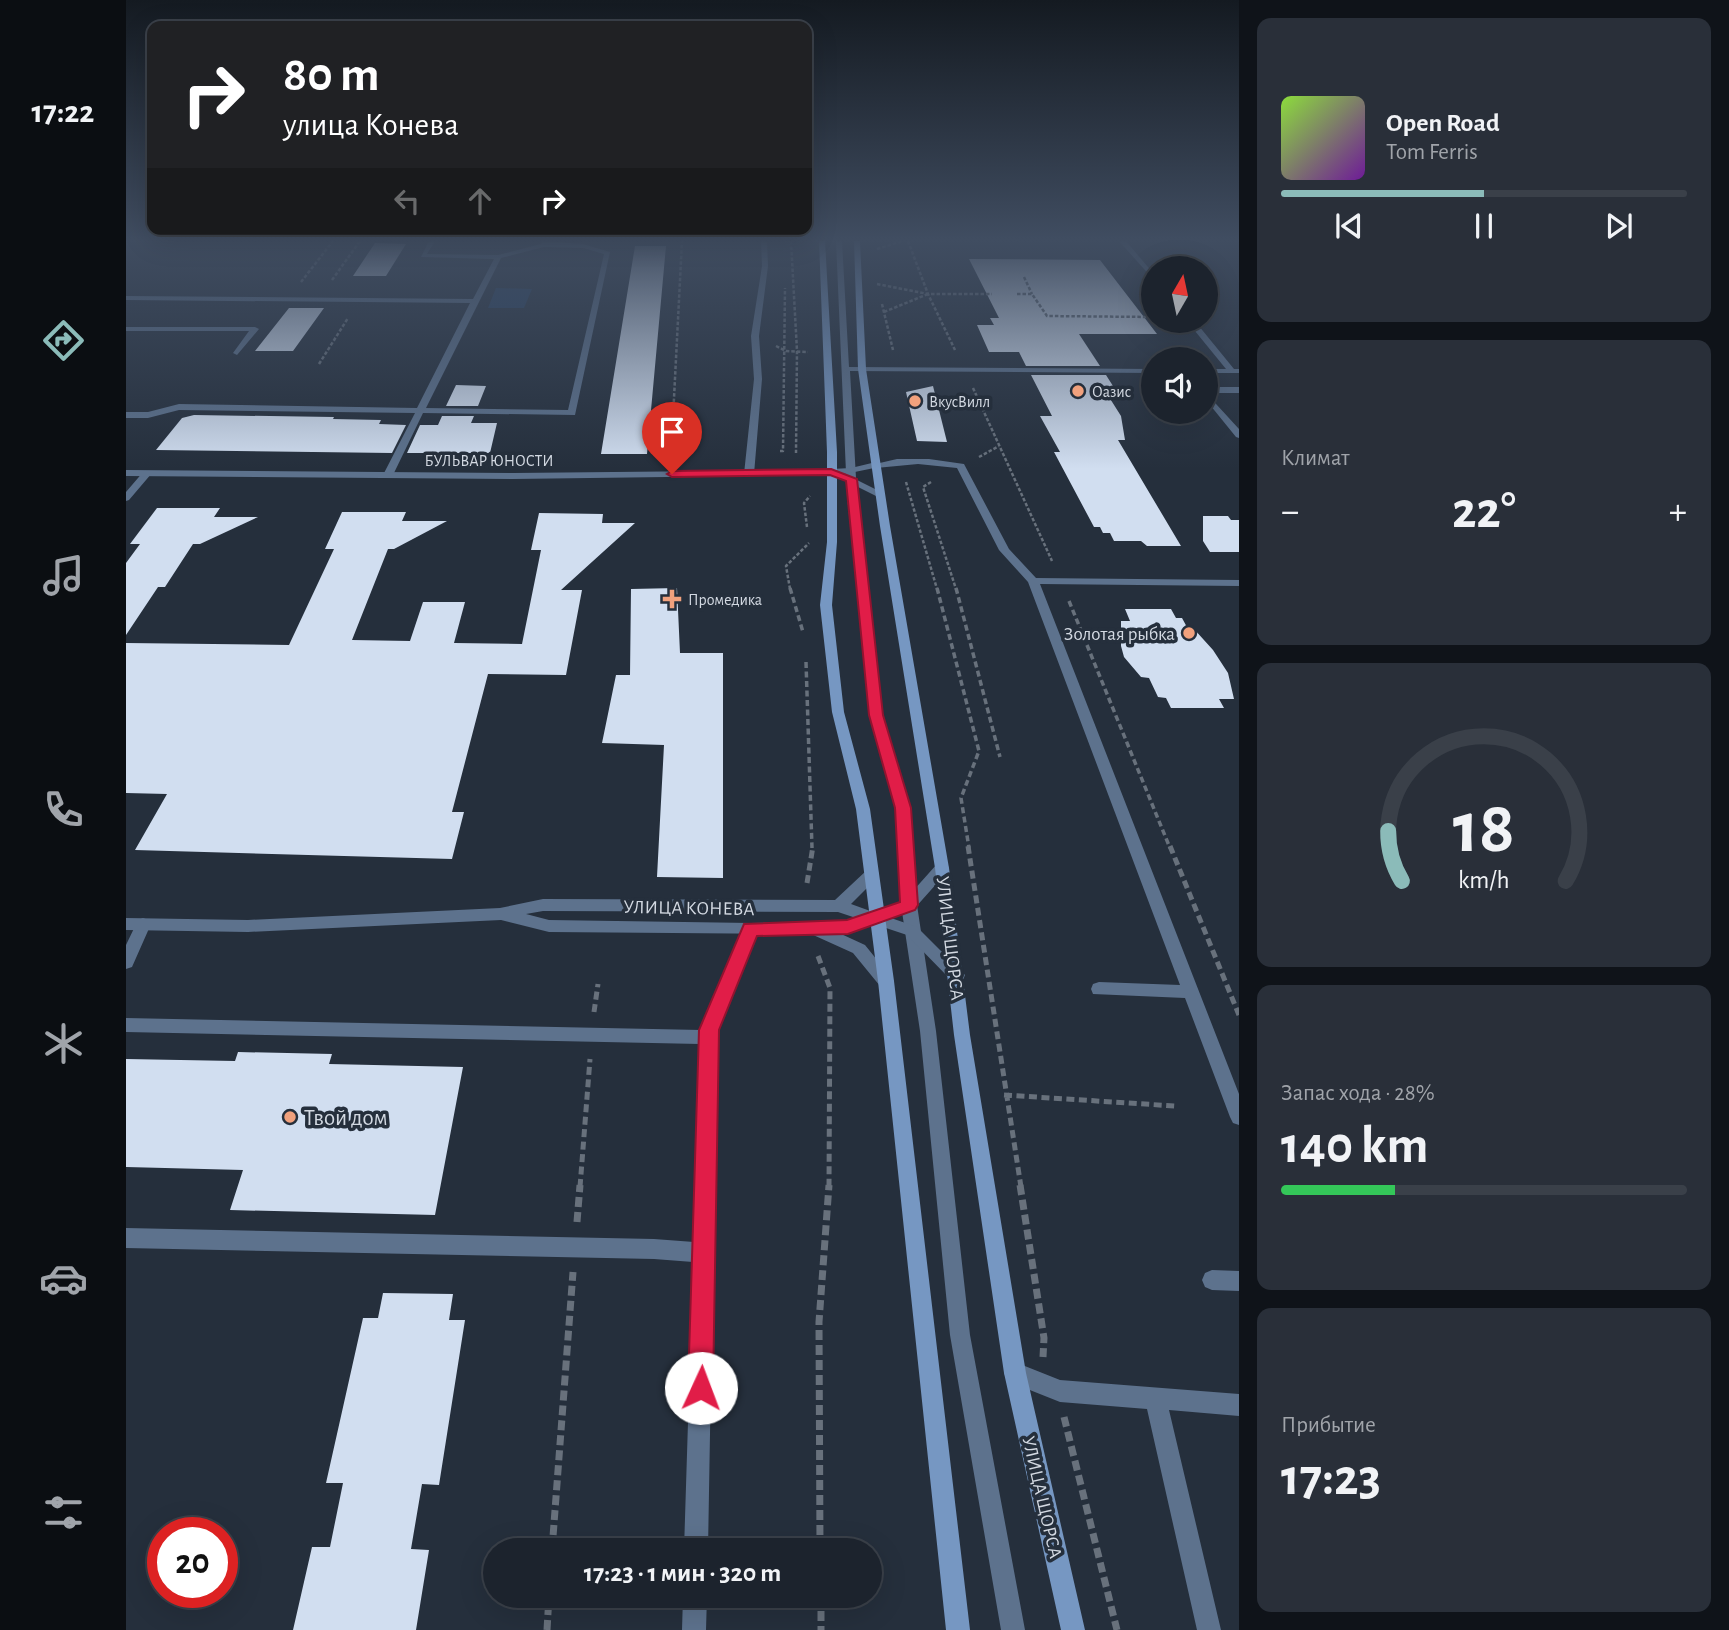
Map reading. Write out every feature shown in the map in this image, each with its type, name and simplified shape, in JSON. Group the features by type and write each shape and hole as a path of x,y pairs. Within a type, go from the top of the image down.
{"main road":[{"path":"826,317 832,542 826,605 838,712 863,808 886,981 958,1630"},
{"name":"УЛИЦА ЩОРСА","path":"855,317 853,369 876,465 942,868 957,975 962,1035 1015,1373 1073,1630"}],"street":[{"path":"388,475 467,317"},
{"path":"126,415 148,415 179,407 572,413 594,317"},
{"path":"750,474 758,379 755,336 758,317"},
{"name":"УЛИЦА ЩОРСА","path":"847,317 853,369 852,475 876,715 903,808 909,905 928,1031 960,1335 1013,1630"},
{"path":"126,329 255,329 237,353"},
{"path":"1202,333 1236,371"},
{"path":"828,356 853,369 1141,370"},
{"path":"829,385 853,369"},
{"path":"1218,371 1236,371"},
{"path":"1218,392 1239,390"},
{"path":"1218,408 1239,435"},
{"path":"852,475 876,465 896,461 927,460 961,466 1004,550 1033,581 1239,1117"},
{"name":"БУЛЬВАР ЮНОСТИ","path":"126,473 388,475 831,472 852,475 880,495"},
{"path":"126,498 147,473"},
{"path":"1033,581 1239,583"},
{"name":"УЛИЦА КОНЕВА","path":"500,914 549,926 751,929 848,927 909,905 942,868"},
{"path":"839,906 872,874"},
{"name":"УЛИЦА КОНЕВА","path":"126,924 248,926 500,914 543,905 839,906 912,931 957,975"},
{"path":"126,963 143,924"},
{"path":"696,1538 709,1030 751,929"},
{"path":"813,929 859,950 886,981"},
{"path":"1100,989 1191,992"},
{"path":"126,1025 710,1037"},
{"path":"126,1238 704,1252"},
{"path":"1212,1280 1239,1281"},
{"path":"1015,1373 1051,1387 1239,1405"},
{"path":"1155,1398 1209,1630"},
{"path":"694,1630 695,1608"}],"path":[{"path":"319,365 349,317"},
{"path":"671,460 678,317"},
{"path":"783,450 785,317"},
{"path":"939,317 1061,581 1239,1015"},
{"path":"755,336 786,351 828,356"},
{"path":"999,446 923,486 955,585 1000,757"},
{"path":"896,461 904,475 946,619 979,751 961,798 1051,1387 1118,1630"},
{"path":"999,1095 1175,1106"},
{"path":"547,1630 548,1608"},
{"path":"821,1608 821,1630"}],"building":[{"path":"282,317 317,317 293,351 255,351"},
{"path":"623,317 660,317 647,454 601,454"},
{"path":"1141,317 1141,333 1157,334 1079,334 1100,366 1026,366 1019,352 989,352 977,325 994,325 990,318"},
{"path":"1031,375 1106,375 1120,397 1109,397 1121,416 1125,440 1118,440 1181,546 1147,546 1141,541 1114,541 1110,533 1103,533 1100,527 1094,527 1054,452 1060,452 1040,416 1052,416"},
{"path":"456,385 486,386 478,406 446,406"},
{"path":"933,386 947,442 917,441 906,392"},
{"path":"194,415 334,417 333,419 381,420 379,424 406,425 392,453 156,450 182,418"},
{"path":"442,416 474,416 471,423 497,423 490,453 407,453 420,425 438,425"},
{"path":"157,508 220,508 214,517 258,517 200,544 193,544 165,587 158,587 126,635 126,563 140,544 130,544"},
{"path":"342,512 406,512 402,521 447,521 394,549 388,549 352,640 410,641 423,602 465,602 454,643 522,644 541,550 531,550 539,513 603,514 602,523 635,523 561,590 582,590 566,675 488,674 452,812 464,812 452,859 135,850 167,794 126,793 126,643 289,645 334,549 325,549"},
{"path":"1203,516 1228,516 1231,520 1239,520 1239,552 1210,552 1203,541"},
{"path":"677,588 680,653 723,653 723,878 657,877 664,745 602,743 616,675 630,675 631,589"},
{"path":"1125,609 1171,609 1176,618 1182,618 1188,629 1194,629 1213,650 1228,673 1234,699 1219,699 1224,708 1171,708 1166,698 1158,697 1149,678 1141,677 1124,657 1121,621 1130,621"},
{"name":"Твой дом","path":"238,1052 332,1054 329,1064 463,1067 435,1215 230,1210 243,1170 126,1167 126,1059 235,1061"},
{"path":"383,1293 453,1294 449,1320 465,1320 439,1485 422,1484 411,1549 429,1550 416,1630 293,1630 312,1547 330,1547 343,1483 326,1483 363,1318 378,1318"}],"place":[{"name":"Оазис","path":"1078,391"},
{"name":"ВкусВилл","path":"915,401"},
{"name":"Промедика","path":"672,599"},
{"name":"Золотая рыбка","path":"1189,633"},
{"name":"Твой дом","path":"290,1117"}],"route":[{"path":"672,474 831,472 852,479 876,715 903,808 909,905 848,927 751,929 709,1030 701,1388"}]}
